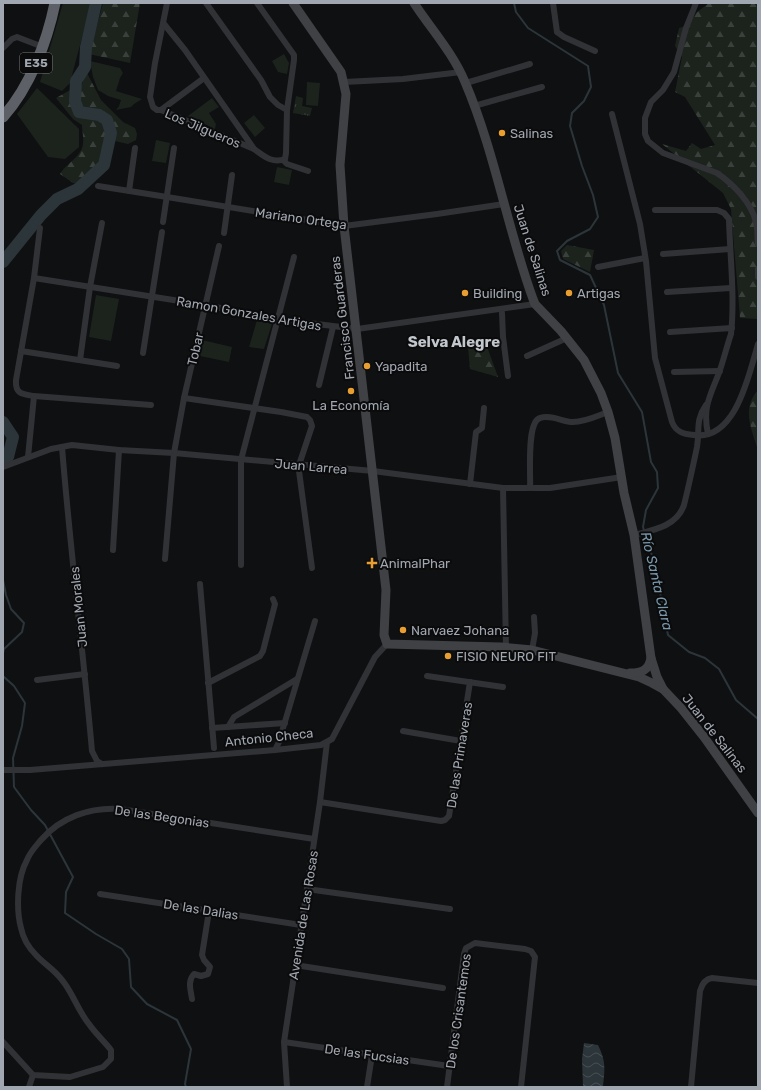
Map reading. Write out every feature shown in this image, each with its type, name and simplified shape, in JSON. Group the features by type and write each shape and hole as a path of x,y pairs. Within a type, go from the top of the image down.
{"highway":[{"name":"E35","path":"3,117 15,102 38,59 51,21 55,3"}],"street":[{"name":"Los Jilgueros","path":"167,3 150,97 153,106 157,110 161,110 254,149 272,161 283,160 287,164 308,171"},
{"path":"206,3 260,80 270,97 278,105 288,110"},
{"path":"257,3 294,55 288,110 286,153 283,160"},
{"name":"Francisco Guarderas","path":"293,3 341,72 346,94 340,165 344,226 386,590 384,635 387,644"},
{"name":"Juan de Salinas","path":"414,3 461,72 466,83 488,145 517,254 535,304 567,338 584,360 601,393 608,412 615,438 624,493 634,535 651,658 657,677 663,689 681,708 704,737 758,813"},
{"path":"553,3 557,32 564,37 595,51"},
{"path":"696,3 686,28 674,72 663,90 651,102 645,118 645,134 652,144 662,152 717,173 741,194 750,207 756,222 758,244"},
{"path":"164,24 185,50 254,149"},
{"path":"3,48 12,39 17,37 42,47"},
{"path":"466,83 530,64"},
{"path":"344,82 403,79 461,72"},
{"path":"161,110 204,78"},
{"path":"474,106 542,87"},
{"path":"612,114 640,224 656,358 674,427 682,434 698,436 713,433 724,426 736,409 742,397 758,344"},
{"path":"129,191 135,148"},
{"path":"163,222 174,148"},
{"path":"224,233 232,175"},
{"name":"Mariano Ortega","path":"98,186 344,226 504,204"},
{"path":"634,535 665,526 681,514 698,436 698,420 720,371 732,328 729,220 724,213 717,210 654,210"},
{"path":"80,360 90,287 102,223"},
{"path":"40,228 34,278 16,387 18,391 23,394 34,396 151,405"},
{"path":"143,352 162,232"},
{"name":"Tobar","path":"165,559 174,453 184,398 219,246"},
{"path":"663,254 730,250"},
{"path":"241,565 241,460 294,257"},
{"path":"598,267 645,258"},
{"path":"758,269 758,277"},
{"name":"Ramon Gonzales Artigas","path":"34,278 205,305 277,319 357,329 535,304"},
{"path":"667,292 731,288"},
{"path":"502,313 503,337 508,376"},
{"path":"319,385 333,327"},
{"path":"670,332 732,328"},
{"path":"527,356 567,338"},
{"path":"21,351 117,366"},
{"path":"674,372 720,371"},
{"path":"28,457 34,396"},
{"path":"184,398 307,417 310,420 312,426 299,465 312,568"},
{"path":"706,404 708,434"},
{"path":"470,484 476,432 482,428 484,408"},
{"path":"530,488 530,450 532,429 535,421 540,417 565,421 580,421 608,412"},
{"name":"Juan Larrea","path":"3,467 51,449 72,445 373,471 504,488 561,487 622,477"},
{"name":"Juan Morales","path":"62,447 66,504 92,751 97,761 102,764"},
{"path":"113,550 119,450"},
{"path":"504,488 506,648"},
{"path":"200,584 214,748"},
{"path":"208,683 261,655 275,604 273,599"},
{"path":"532,650 534,617"},
{"path":"276,750 315,621"},
{"path":"387,644 532,650 623,674 645,670 649,667 651,658"},
{"name":"Antonio Checa","path":"4,770 30,770 276,750 313,746 327,742 334,736 375,657 387,644"},
{"path":"37,680 85,674"},
{"name":"Juan de Salinas","path":"623,674 646,680 663,689"},
{"path":"427,676 503,687"},
{"path":"228,726 234,717 297,679"},
{"name":"De las Primaveras","path":"320,802 441,821 445,820 449,816 470,682"},
{"path":"212,728 285,723"},
{"path":"403,731 461,741"},
{"name":"Avenida de Las Rosas","path":"287,1087 284,1042 320,802 327,742"},
{"name":"De las Begonias","path":"33,1075 70,1077 103,1067 110,1059 111,1050 89,1025 62,980 49,965 36,955 26,942 21,929 18,888 20,877 27,859 44,838 56,827 83,812 108,808 314,840"},
{"path":"307,889 450,909"},
{"name":"De las Dalias","path":"100,894 301,925"},
{"path":"192,999 190,979 194,974 205,976 210,971 210,967 202,955 209,910"},
{"name":"De los Crisantemos","path":"447,1087 464,954 466,948 475,943 528,950 534,954 536,960 521,1087"},
{"path":"295,965 443,988"},
{"path":"691,1087 700,991 703,983 712,978 758,983"},
{"path":"3,1042 33,1075 29,1087"},
{"name":"De las Fucsias","path":"284,1042 449,1066"},
{"path":"367,1087 372,1055"}],"green space":[{"path":"63,3 90,3 90,7 70,83 62,91 40,82"},
{"path":"103,3 140,3 130,63 89,54"},
{"path":"709,3 758,3 758,319 740,318 731,209 723,193 662,144 686,151 692,143 701,149 715,145 685,97 675,92 682,57 675,46 679,28 689,25 696,13"},
{"path":"284,54 289,63 287,74 278,72 272,61"},
{"path":"90,61 120,68 123,73 116,91 142,99 131,107 116,110 121,100 108,96 98,90 93,77"},
{"path":"87,73 101,100 123,122 135,128 137,134 136,140 128,144 115,141 111,121 104,115 85,110 81,100 80,91"},
{"path":"307,82 320,83 318,106 306,105"},
{"path":"37,88 79,129 79,147 65,159 48,157 17,114"},
{"path":"72,89 73,109 76,115 99,119 104,124 107,136 100,163 82,186 73,183 60,174 77,156 83,144 82,125 73,119 56,98"},
{"path":"296,96 303,98 302,106 312,108 310,116 293,113"},
{"path":"212,98 219,107 209,113 216,124 215,129 188,116"},
{"path":"254,115 265,128 255,137 244,123"},
{"path":"156,140 170,143 166,163 152,161"},
{"path":"277,167 292,170 289,185 274,182"},
{"path":"567,245 594,250 590,272 563,259 561,251"},
{"path":"96,295 119,299 111,341 89,337"},
{"path":"257,320 272,324 264,349 249,347"},
{"path":"202,340 232,347 229,362 200,356"},
{"path":"485,341 498,377 470,369 468,347 476,342"},
{"path":"758,390 758,450 749,420 749,412 753,397"}],"water":[{"path":"584,1043 598,1045 601,1051 604,1065 603,1087 583,1087 582,1059"}],"waterway":[{"path":"3,262 41,215 57,199 78,189 104,165 111,133 107,120 99,115 79,112 75,101 76,81 85,67 86,47 96,3"},
{"name":"Río Santa Clara","path":"514,3 516,12 528,28 588,66 591,87 584,101 572,113 570,126 582,166 593,195 598,217 590,229 567,241 557,251 560,260 590,275 604,305 618,373 642,412 651,462 657,472 658,488 646,510 643,527 655,565 668,635 689,652 705,658 719,669 736,700 758,719"},
{"path":"3,422 13,437 8,457 3,459"},
{"path":"3,580 11,609 24,623 22,632 4,649 3,653"},
{"path":"3,676 14,686 25,703 22,726 13,758 14,787 31,810 45,825 73,877 66,892 65,913 96,934 122,949 129,959 131,987 147,1004 177,1020 191,1049 185,1084 186,1087"}],"place":[{"name":"Salinas","path":"502,133"},
{"name":"Building","path":"465,293"},
{"name":"Artigas","path":"569,293"},
{"name":"Yapadita","path":"367,366"},
{"name":"La Economía","path":"351,391"},
{"name":"AnimalPhar","path":"372,563"},
{"name":"Narvaez Johana","path":"403,630"},
{"name":"FISIO NEURO FIT","path":"448,656"}],"district":[{"name":"Selva Alegre","path":"454,342"}]}
